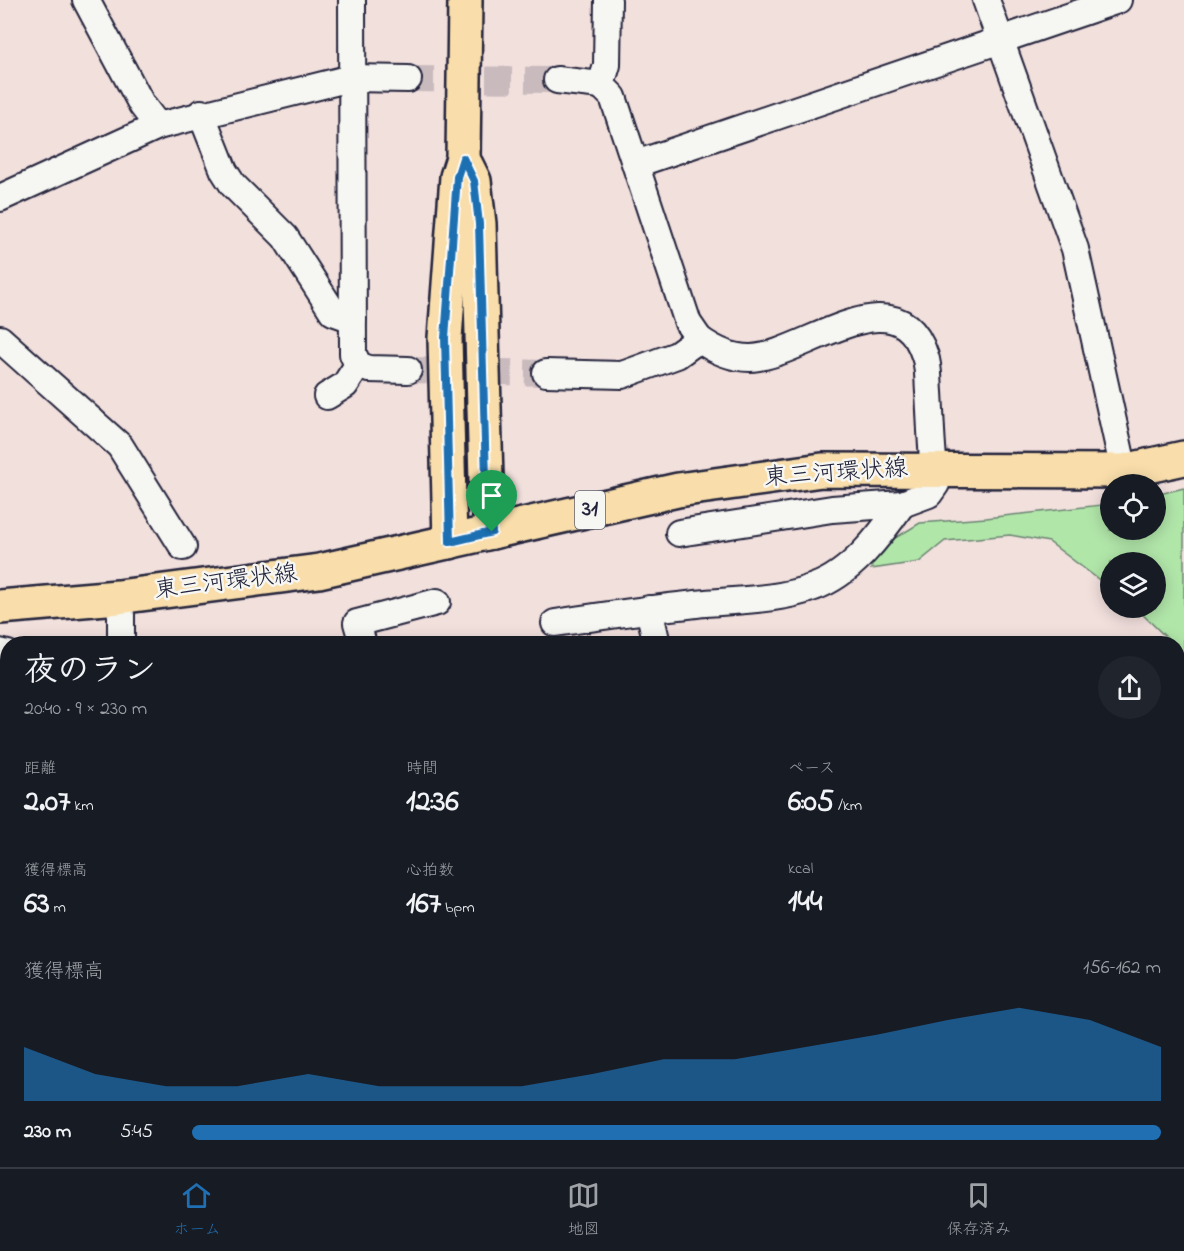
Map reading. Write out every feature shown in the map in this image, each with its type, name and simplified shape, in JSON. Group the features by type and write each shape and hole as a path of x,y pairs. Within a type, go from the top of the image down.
{"main road":[{"path":"450,542 445,338 457,177 463,158 465,0"},
{"path":"463,158 474,181 479,224 486,480 492,532"},
{"name":"東三河環状線","path":"0,607 118,597 319,571 678,490 822,470 1124,471 1184,458"}],"street":[{"path":"86,0 142,105 158,126"},
{"path":"352,0 353,354 358,365 369,369 408,370"},
{"path":"600,85 607,65 608,0"},
{"path":"986,0 1075,249 1124,471"},
{"path":"636,164 1118,0"},
{"path":"0,198 158,126 201,113 351,78 408,79"},
{"path":"557,80 600,85 613,97 688,323 699,339 713,349 750,358 770,354 854,322 877,316 898,321 918,338 926,358 933,469 936,484 929,494 902,504 832,509 679,532"},
{"path":"201,113 224,171 233,185 285,237 333,312 352,319"},
{"path":"0,339 120,446 183,547"},
{"path":"546,373 622,375 677,355 699,339"},
{"path":"327,396 345,384 358,365"},
{"path":"555,623 649,609 771,597 814,587 851,565 902,504"},
{"path":"118,597 121,636"},
{"path":"361,636 357,623 437,602"},
{"path":"649,609 655,636"}],"green space":[{"path":"1184,488 1184,636 1165,636 1146,618 1166,618 1166,552 1100,552 1100,580 1049,542 1010,535 945,541 919,562 871,569 877,549 920,523 1100,505 1100,540 1166,540 1166,492"}],"tunnel":[{"path":"408,79 557,80"},
{"path":"408,370 546,373"}],"route":[{"path":"463,158 474,181 479,224 486,480 492,532 450,542 445,338 453,213 457,177 463,158"}]}
